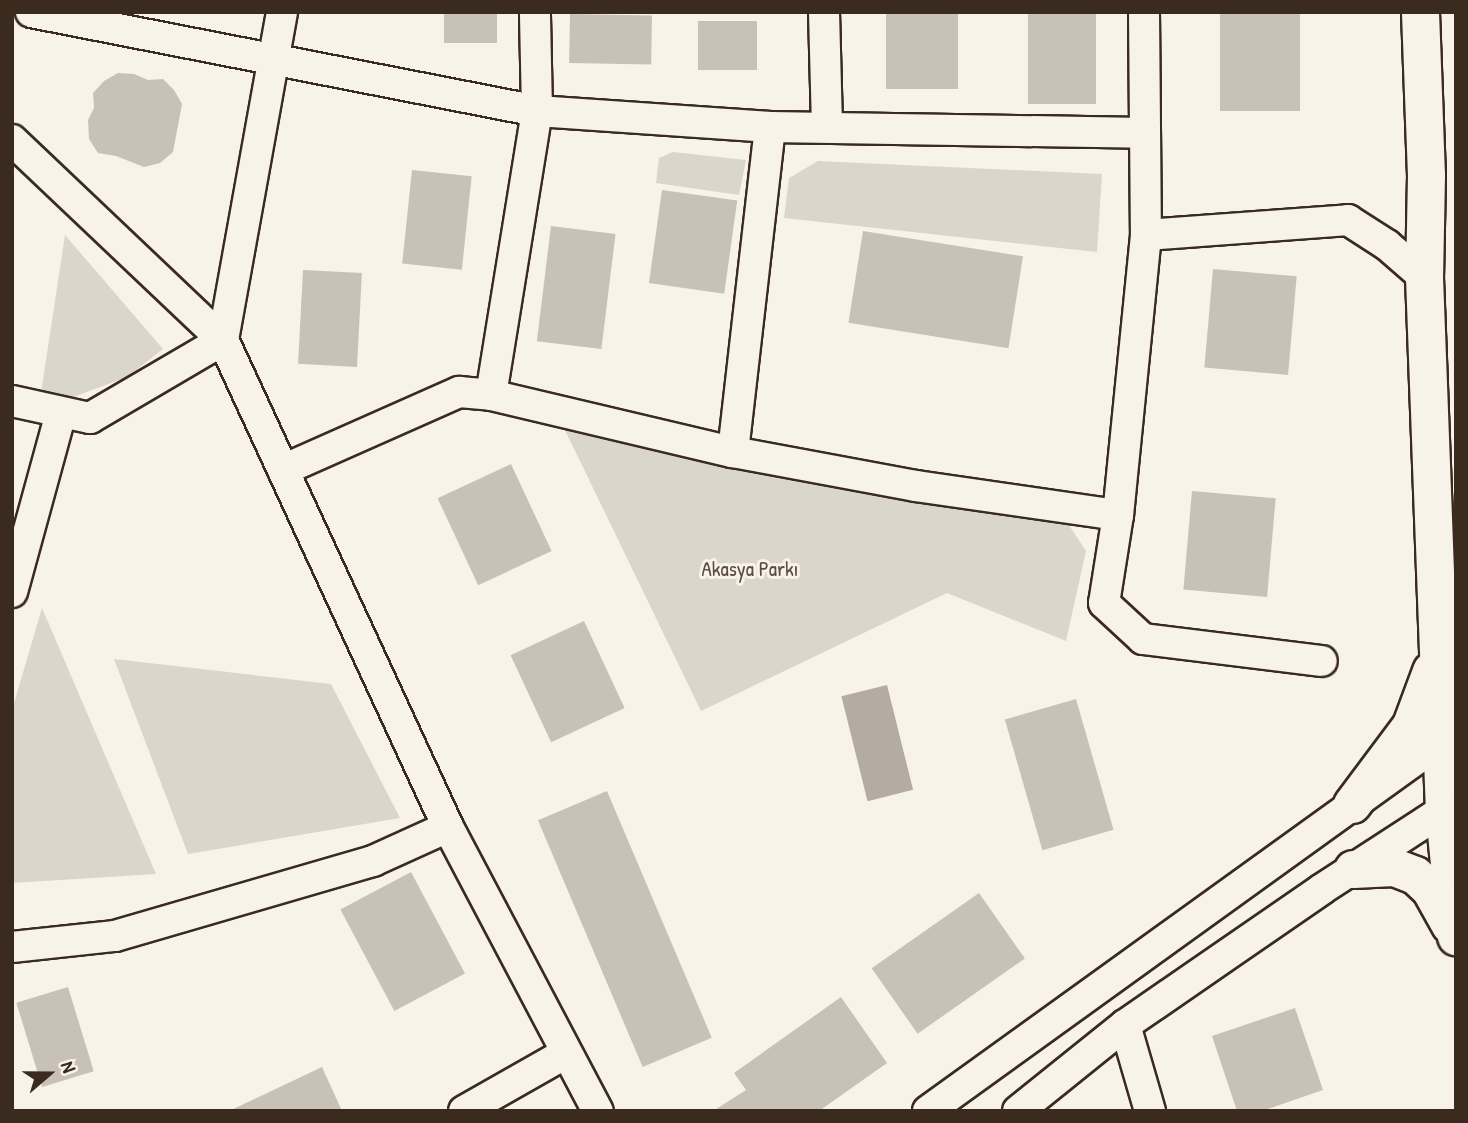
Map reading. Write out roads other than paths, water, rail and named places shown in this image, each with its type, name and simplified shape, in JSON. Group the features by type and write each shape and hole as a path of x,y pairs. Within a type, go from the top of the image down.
{"main road":[{"path":"1420,12 1426,175 1424,277 1437,621 1449,736 1456,936"},
{"path":"1352,804 1411,725 1429,683 1437,621"},
{"path":"1353,869 1394,867 1415,875 1430,890 1456,936"}],"street":[{"path":"31,12 537,111 770,127 1144,133"},
{"path":"12,401 90,418 223,340 282,12"},
{"path":"491,395 537,111 535,12"},
{"path":"824,12 827,126"},
{"path":"1144,12 1146,235 1118,515 1104,603 1143,639 1322,661"},
{"path":"733,452 770,127"},
{"path":"14,140 223,340 448,827 592,1104"},
{"path":"1146,235 1349,220 1387,245 1424,277"},
{"path":"284,470 460,392 491,395 733,452 916,486 1118,515"},
{"path":"12,592 61,413"},
{"path":"928,1111 1449,736"},
{"path":"1018,1111 1125,1025 1353,869 1450,807"},
{"path":"12,947 115,936 373,861 448,827"},
{"path":"1125,1025 1150,1111"},
{"path":"464,1111 566,1053"}],"park label":[{"name":"Akasya Parkı","path":"750,569"}]}
